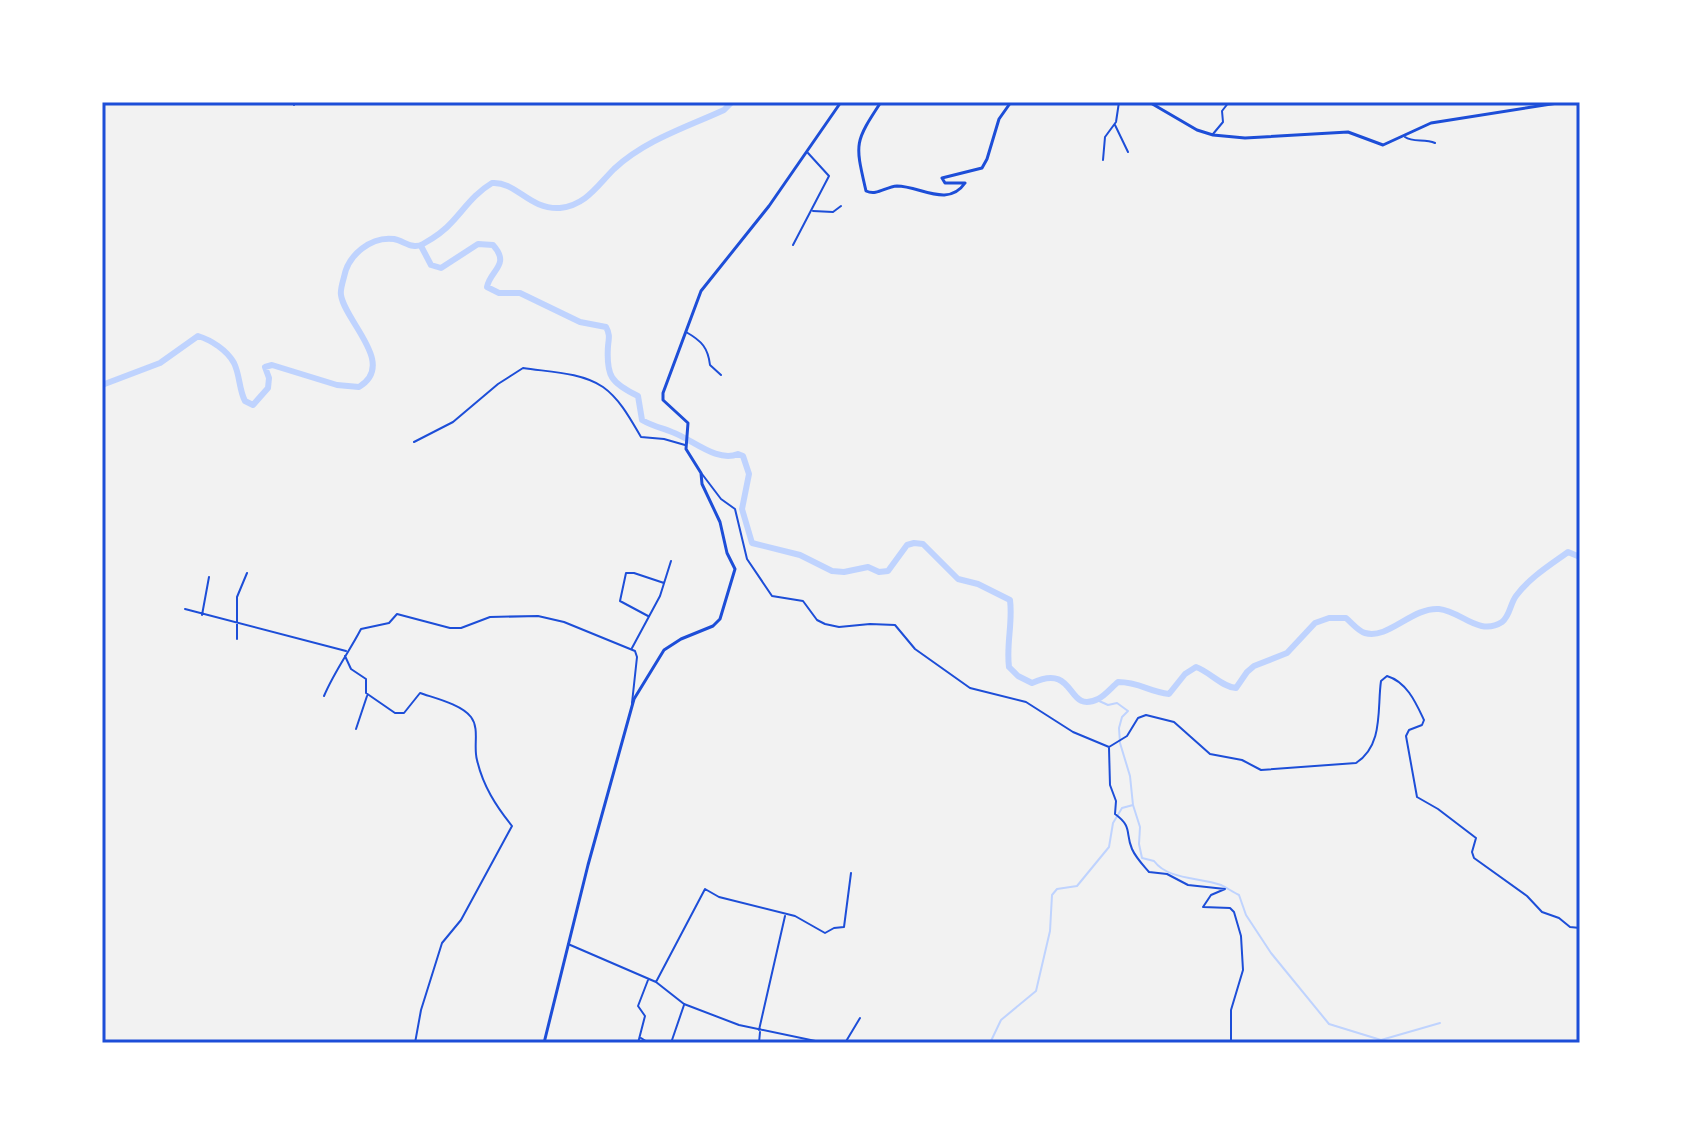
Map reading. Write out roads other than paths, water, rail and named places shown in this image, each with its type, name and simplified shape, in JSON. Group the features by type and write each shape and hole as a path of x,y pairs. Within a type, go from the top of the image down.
{"main road":[{"path":"544,1043 631,708 664,650 681,639 713,626 724,612 735,569 727,553 720,522 702,484 701,473 688,455 685,444 688,423 662,398 701,291 769,206 841,102"},
{"path":"881,102 864,126 858,141 866,191 874,193 901,186 946,196 963,188 965,183 945,183 942,178 984,165 999,119 1011,102"},
{"path":"1149,102 1197,130 1213,135 1288,137 1348,132 1383,145 1441,121 1564,102"}],"street":[{"path":"1103,160 1105,137 1114,124 1119,102"},
{"path":"1213,135 1223,122 1222,110 1229,102"},
{"path":"1114,124 1128,152"},
{"path":"1405,137 1435,143"},
{"path":"793,245 829,176 807,152"},
{"path":"812,211 833,212 841,206"},
{"path":"685,332 700,340 709,350 710,365 721,375"},
{"path":"414,442 453,422 498,384 523,368 564,374 599,385 625,410 641,437 685,444"},
{"path":"701,473 721,499 735,509 747,559 772,596 803,601 817,620 825,624 839,627 895,625 915,649 970,688 1026,702 1073,732 1109,747"},
{"path":"631,650 660,596 671,561"},
{"path":"237,639 237,597 247,573"},
{"path":"648,616 620,601 626,573 664,583"},
{"path":"202,615 209,577"},
{"path":"185,609 347,651"},
{"path":"324,696 347,651 364,627 389,623 397,614 450,628 461,628 490,617 538,616 564,622 635,651 637,657 631,708"},
{"path":"345,656 351,669 367,681 367,701 356,729"},
{"path":"1109,747 1121,740 1138,718 1149,715 1180,726 1210,754 1242,760 1261,770 1356,763 1367,754 1379,723 1381,681 1387,676 1393,677 1410,694 1424,720 1422,725 1409,730 1406,736 1416,795 1476,838 1472,852 1474,858 1527,896 1542,912 1559,918 1570,927 1580,928"},
{"path":"366,693 398,715 406,711 420,693 471,716 476,734 477,760 490,797 512,826 461,920 442,943 421,1010 415,1043"},
{"path":"1109,747 1115,814 1126,821 1129,844 1136,857 1149,872 1167,874 1188,885 1225,889 1211,895 1203,907 1230,908 1241,936 1243,970 1231,1010 1231,1043"},
{"path":"656,982 705,889 719,897 803,919 811,927 825,933 844,927 851,873"},
{"path":"759,1043 785,915"},
{"path":"568,944 656,982 684,1004 759,1031 801,1036 825,1043"},
{"path":"638,1043 645,1016 638,1006 648,979"},
{"path":"671,1043 684,1004"},
{"path":"845,1043 860,1018"},
{"path":"640,1038 649,1043"}],"waterway":[{"path":"102,385 160,363 198,336 218,346 231,358 245,401 253,405 268,388 269,378 265,367 272,365 337,385 359,387 369,378 373,367 371,355 344,306 341,293 346,269 362,249 385,239 412,246 423,244 446,228 475,196 492,183 508,186 540,205 560,208 577,203 639,150 724,110 732,102"},
{"path":"421,246 431,265 441,268 478,244 493,245 500,263 487,287 499,293 520,293 580,322 606,327 609,372 622,387 638,396 642,420 680,435 713,453 743,456 749,474 742,509 752,543 800,555 832,571 844,572 868,567 879,572 888,571 907,545 923,544 958,579 978,584 1010,600 1009,667 1018,676 1032,683 1047,678 1057,679 1080,700 1088,702 1098,699 1118,682 1169,694 1185,674 1196,667 1236,688 1254,666 1287,653 1315,623 1329,618 1346,618 1362,632 1374,634 1419,613 1439,609 1478,625 1494,626 1505,619 1516,596 1540,572 1568,552 1580,557"},
{"path":"990,1043 1001,1020 1036,991 1050,931 1052,895 1057,889 1077,886 1109,847 1113,823 1122,808 1133,805 1119,728 1122,717 1128,711 1117,703 1108,705 1097,700"},
{"path":"1133,805 1140,827 1142,858 1154,861 1167,872 1212,882 1239,895 1246,915 1271,953 1329,1024 1381,1040 1440,1023"}]}
